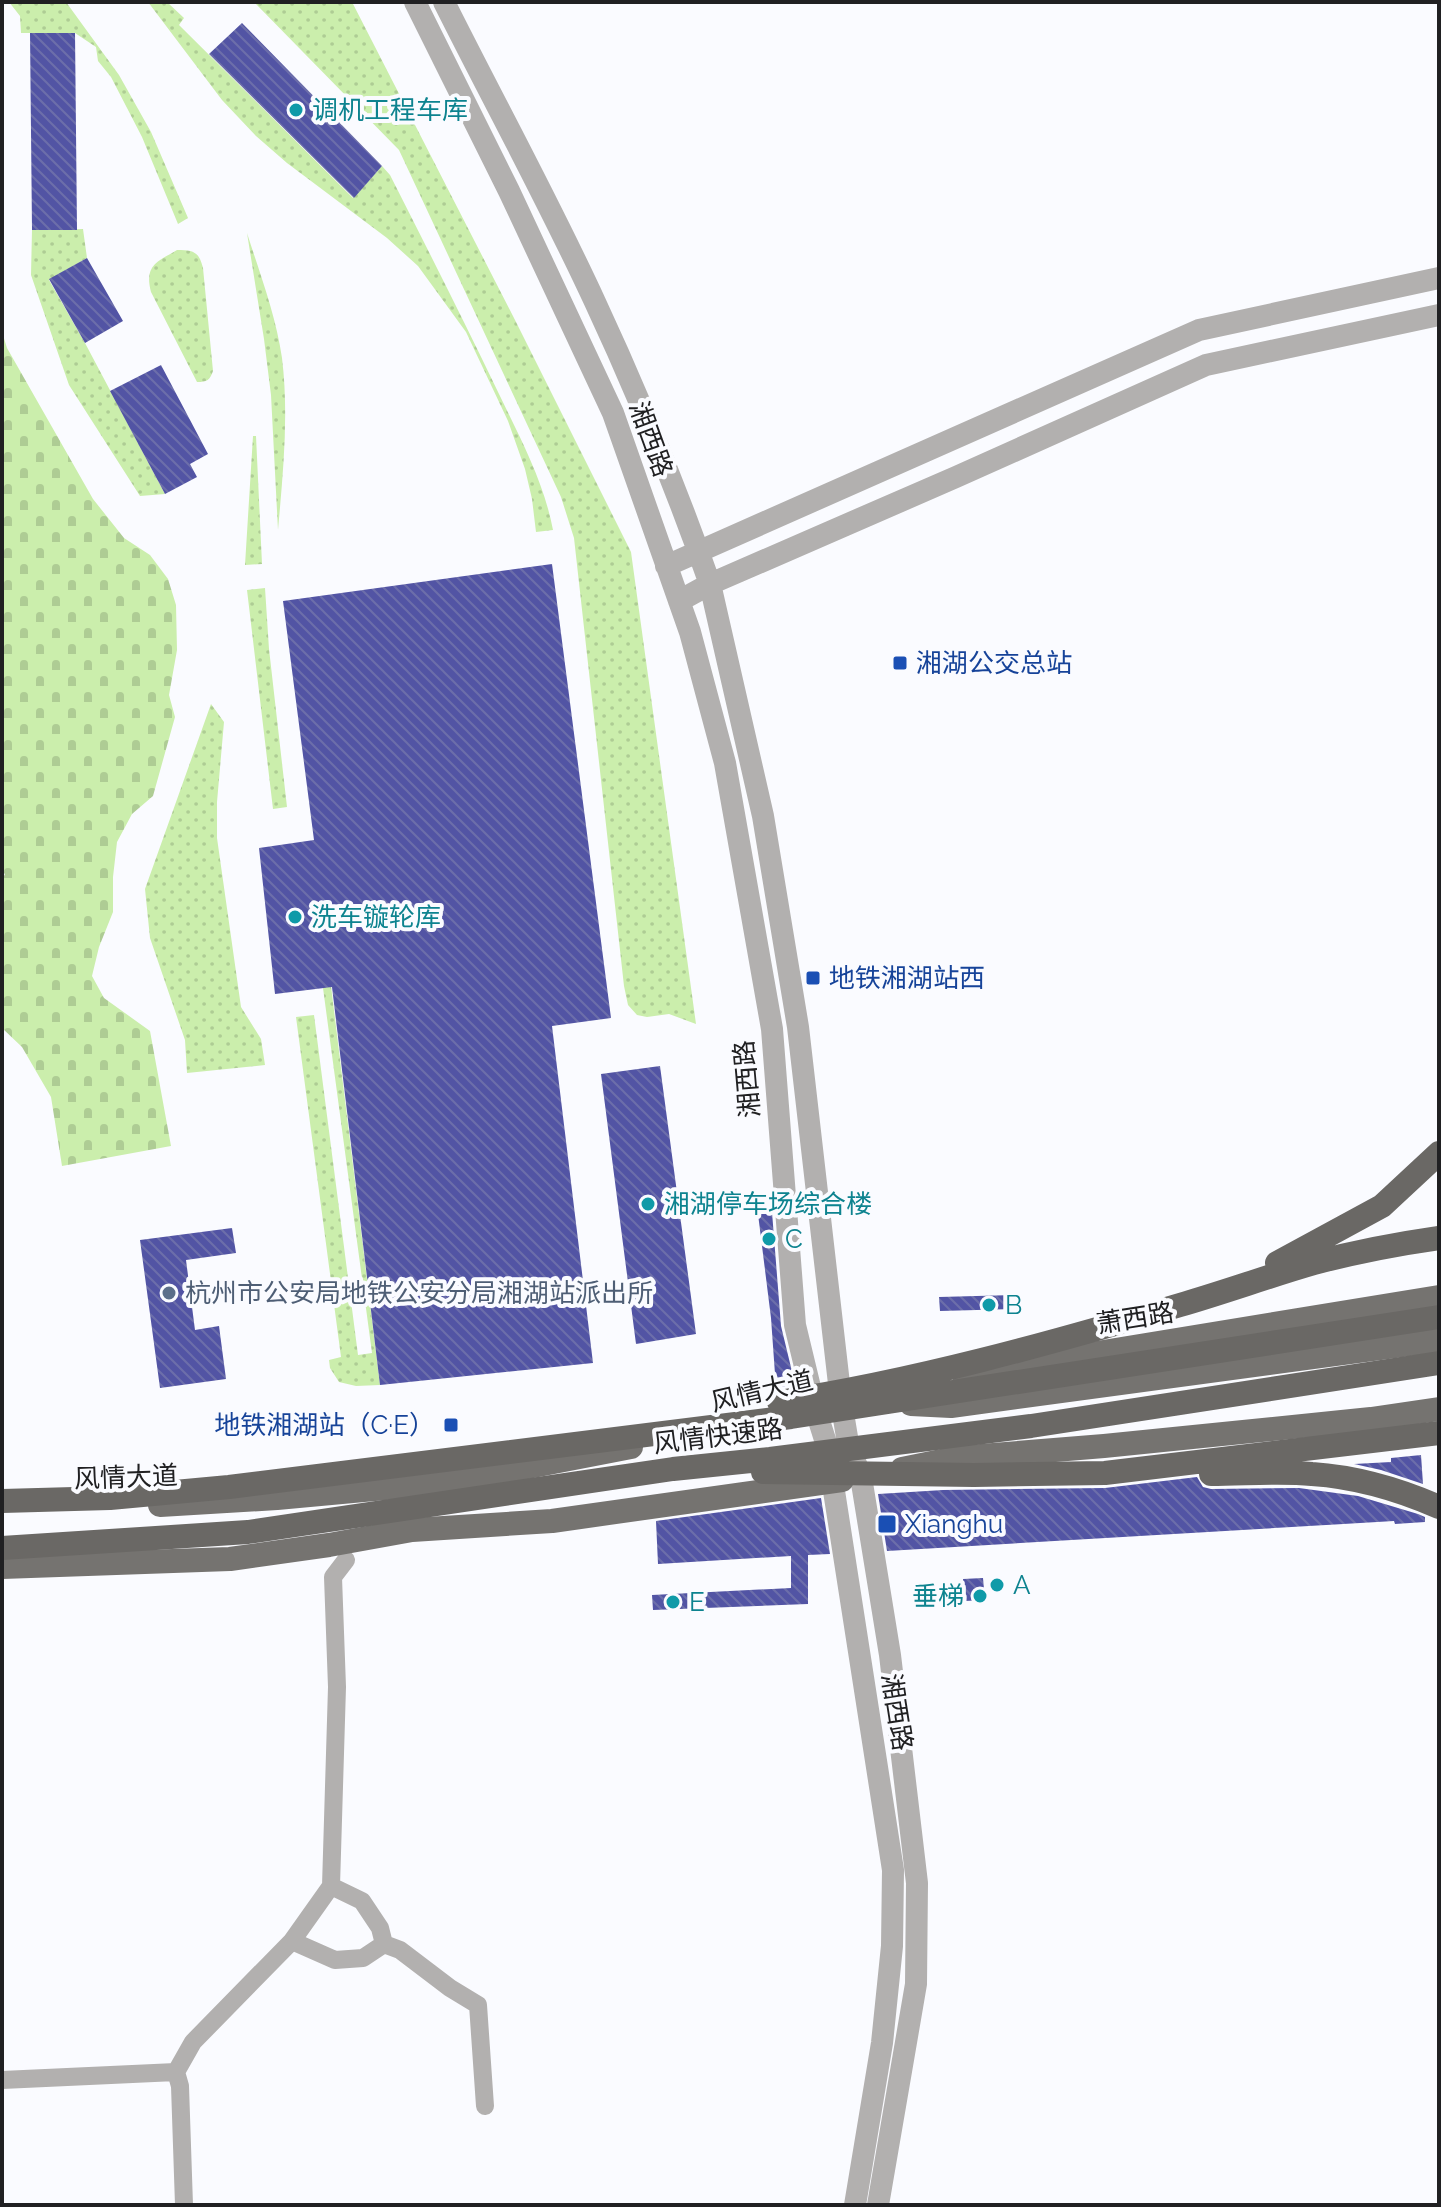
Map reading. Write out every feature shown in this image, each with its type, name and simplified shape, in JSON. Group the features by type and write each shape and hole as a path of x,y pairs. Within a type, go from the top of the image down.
{"highway":[{"path":"1210,1297 1382,1206 1439,1153"},
{"path":"481,1454 884,1384 1025,1351 1313,1264 1383,1246 1439,1238"},
{"name":"风情快速路","path":"2,1503 110,1498 229,1487 806,1415 1439,1317"},
{"name":"风情快速路","path":"2,1548 248,1532 673,1469 1031,1426 1439,1363"},
{"path":"1105,1473 1439,1433"},
{"path":"673,1469 834,1474 1313,1474 1402,1491 1439,1507"}],"main road":[{"name":"萧西路","path":"841,1401 975,1372 1439,1297"},
{"path":"1261,1326 1375,1349"},
{"name":"风情大道","path":"2,1503 71,1508 143,1506 277,1498 450,1482 684,1437 841,1401 951,1406 1439,1340"},
{"path":"412,1530 552,1521 861,1477 956,1458 1104,1446 1439,1409"},
{"path":"2,1567 230,1559 329,1545 412,1530 541,1492 704,1462 838,1444"}],"street":[{"name":"湘西路","path":"415,2 509,191 613,413 690,632 725,763 772,1029 795,1325 815,1408 861,1477 890,1655 917,1883 916,1984 878,2205"},
{"name":"湘西路","path":"444,2 594,301 648,421 699,551 710,584 763,816 798,1027 841,1401 832,1481 893,1870 892,1946 882,2043 855,2205"},
{"path":"666,566 1199,330 1439,278"},
{"path":"679,601 710,584 1206,365 1439,315"},
{"path":"184,2205 180,2086 176,2072 193,2042 292,1941 331,1886 337,1687 333,1577 346,1560"},
{"path":"331,1886 362,1901 380,1928 384,1944"},
{"path":"292,1941 335,1960 363,1958 384,1944"},
{"path":"384,1944 400,1950 478,2005 485,2106"},
{"path":"2,2080 176,2072"}],"green space":[{"path":"9,2 66,2 119,75 151,132 188,218 178,224 142,137 111,77 98,61 96,47 75,33 21,33 20,16"},
{"path":"148,2 167,2 184,18 179,25 353,198 382,166 390,175 523,444 544,495 553,530 536,532 525,469 508,421 466,332 418,266 387,238 256,136 222,100"},
{"path":"254,2 352,2 631,552 696,1024 669,1014 637,1015 628,1005 574,538 561,497 399,150"},
{"path":"83,229 87,258 49,280 165,494 140,496 69,385 31,275 32,230"},
{"path":"247,233 272,311 282,358 285,422 278,530 271,395"},
{"path":"177,250 195,253 203,268 213,371 203,382 197,382 149,283 154,265"},
{"path":"2,332 7,348 93,499 124,538 150,555 168,579 176,605 177,650 169,695 175,717 153,796 132,814 117,842 113,912 92,976 104,998 150,1031 171,1146 62,1166 51,1097 22,1047 2,1028 2,880 5,874 2,872"},
{"path":"253,436 256,436 262,564 245,565"},
{"path":"265,588 287,807 273,809 247,590"},
{"path":"211,704 224,722 217,838 241,1007 261,1039 265,1065 187,1073 185,1040 150,938 145,889"},
{"path":"331,986 380,1385 356,1386 339,1382 330,1368 329,1360 341,1357 296,1017 314,1015 358,1355 372,1353 323,988"}],"building":[{"name":"调机工程车库","path":"242,23 382,166 354,198 209,54"},
{"path":"30,33 75,33 77,230 32,230"},
{"path":"87,258 123,321 85,343 49,279"},
{"path":"161,365 208,454 190,464 197,477 165,494 110,391"},
{"path":"552,564 611,1018 552,1026 593,1363 380,1385 332,987 275,994 259,848 314,840 283,601"},
{"name":"湘湖停车场综合楼","path":"660,1066 696,1334 636,1344 601,1074"},
{"path":"772,1212 781,1326 795,1384 776,1388 758,1214"},
{"name":"杭州市公安局地铁公安分局湘湖站派出所","path":"232,1228 236,1253 186,1260 195,1330 219,1326 226,1379 160,1388 140,1240"},
{"name":"B","path":"1014,1295 1014,1309 940,1311 939,1297"},
{"path":"1421,1455 1423,1484 1354,1464 1391,1462 1391,1458"},
{"path":"1197,1477 1203,1487 1211,1489 1299,1488 1358,1496 1418,1514 1425,1517 1425,1522 1395,1524 1394,1521 887,1551 878,1494 1105,1488"},
{"path":"821,1498 830,1554 808,1555 808,1604 653,1610 652,1595 791,1588 791,1556 658,1564 656,1521"},
{"path":"983,1578 985,1600 965,1601 963,1579"}],"place":[{"name":"调机工程车库","path":"296,110"},
{"name":"湘湖公交总站","path":"900,663"},
{"name":"洗车镟轮库","path":"295,917"},
{"name":"地铁湘湖站西","path":"813,978"},
{"name":"湘湖停车场综合楼","path":"648,1204"},
{"name":"C","path":"769,1239"},
{"name":"杭州市公安局地铁公安分局湘湖站派出所","path":"169,1293"},
{"name":"B","path":"989,1305"},
{"name":"地铁湘湖站（C·E）","path":"451,1425"},
{"name":"Xianghu","path":"887,1524"},
{"name":"A","path":"997,1585"},
{"name":"垂梯","path":"980,1596"},
{"name":"E","path":"673,1602"}]}
